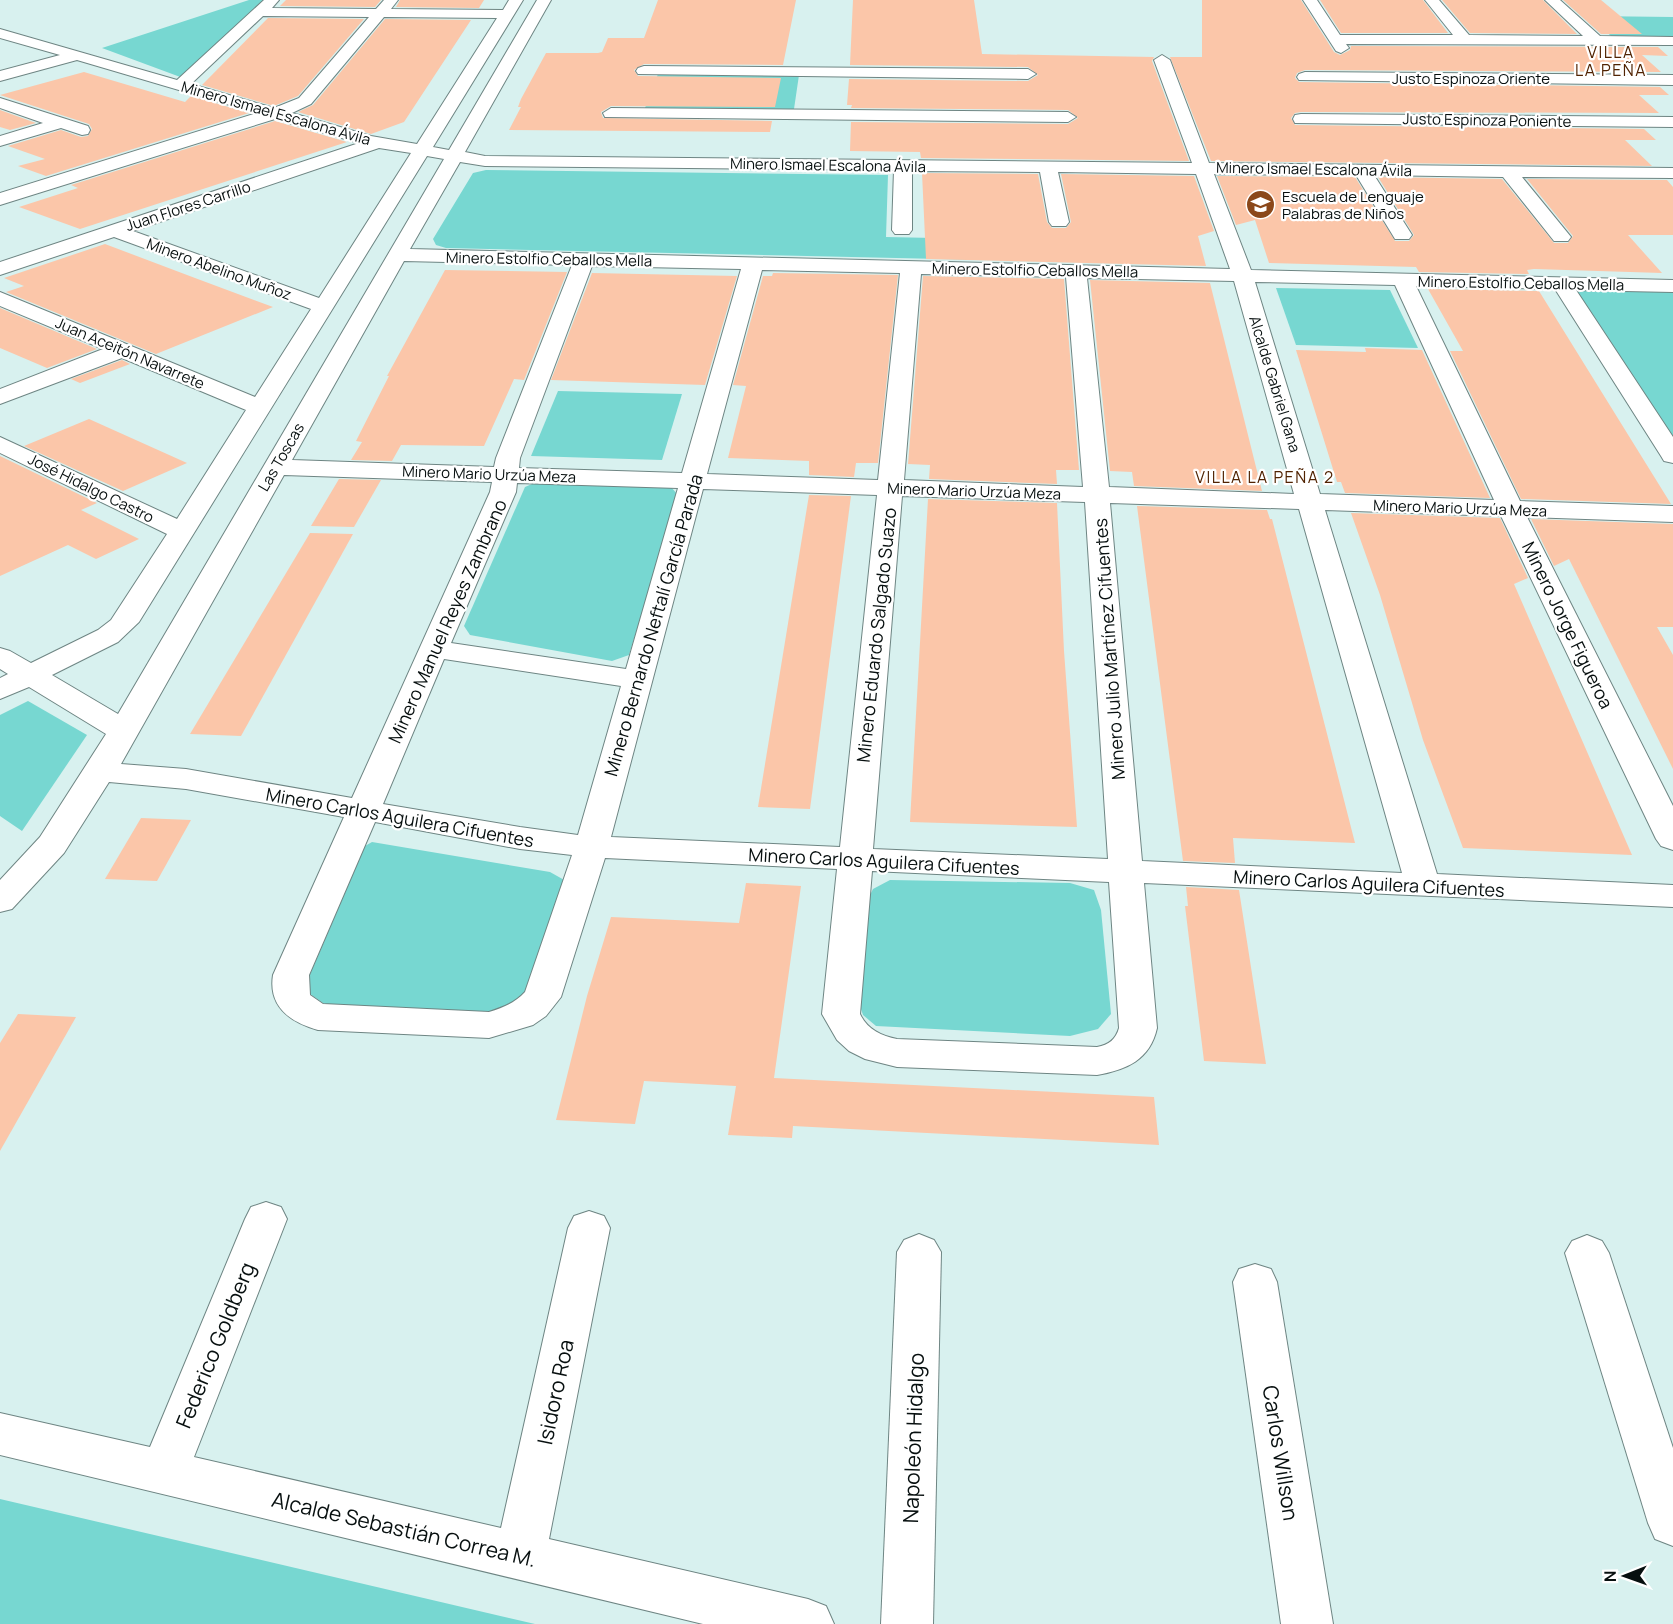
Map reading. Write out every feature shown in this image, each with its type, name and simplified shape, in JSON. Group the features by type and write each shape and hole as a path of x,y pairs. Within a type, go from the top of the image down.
{"street":[{"path":"180,86 272,0"},
{"path":"0,199 275,115 305,101 391,0"},
{"name":"Las Toscas","path":"0,901 52,845 100,772 544,0"},
{"path":"1310,0 1338,43 1464,39 1673,41"},
{"path":"1432,0 1464,39"},
{"path":"1552,0 1596,40"},
{"path":"258,12 380,13 512,7"},
{"path":"0,690 121,626 183,532 512,7"},
{"name":"Minero Ismael Escalona Ávila","path":"0,33 275,115 377,142 453,158 485,162 811,156 903,166 1664,173"},
{"path":"0,76 78,56"},
{"name":"Alcalde Gabriel Gana","path":"1162,60 1243,276 1424,886"},
{"path":"634,100 645,67 1029,80 1036,117"},
{"name":"Justo Espinoza Oriente","path":"1331,119 1302,72 1490,78 1673,80"},
{"path":"815,120 821,73"},
{"path":"1490,78 1540,138"},
{"path":"611,112 634,100 815,120 1068,117"},
{"path":"0,103 82,130"},
{"name":"Justo Espinoza Poniente","path":"1301,119 1673,122"},
{"path":"0,141 61,123"},
{"name":"Juan Flores Carrillo","path":"0,269 377,142"},
{"path":"1554,155 1568,172"},
{"path":"902,230 903,166"},
{"path":"1048,167 1059,222"},
{"path":"1362,170 1402,235"},
{"path":"1508,171 1561,237"},
{"path":"1664,173 1673,191"},
{"name":"Minero Abelino Muñoz","path":"114,231 325,307"},
{"name":"Minero Estolfio Ceballos Mella","path":"398,255 1673,286"},
{"name":"Minero Manuel Reyes Zambrano","path":"291,975 503,492 508,458 584,259"},
{"name":"Minero Bernardo Neftalí García Parada","path":"291,975 290,996 296,1005 318,1017 474,1026 489,1025 520,1016 533,1007 548,985 580,887 695,480 753,264"},
{"name":"Minero Eduardo Salgado Suazo","path":"911,267 841,1014 845,1025 853,1035 879,1050 897,1053 1097,1061 1111,1059 1131,1047 1137,1038 1138,1028"},
{"name":"Minero Julio Martínez Cifuentes","path":"1076,272 1097,496 1138,1028"},
{"name":"Minero Jorge Figueroa","path":"1403,280 1511,510 1673,839"},
{"path":"1562,284 1673,456"},
{"name":"Juan Aceitón Navarrete","path":"0,298 261,408"},
{"path":"0,397 122,350"},
{"name":"José Hidalgo Castro","path":"0,444 183,532"},
{"name":"Minero Mario Urzúa Meza","path":"276,467 891,487 1310,504 1673,514"},
{"path":"434,649 638,680"},
{"path":"0,657 124,731"},
{"name":"Minero Carlos Aguilera Cifuentes","path":"100,772 186,779 520,838 590,847 1673,896"},
{"name":"Federico Goldberg","path":"164,1472 266,1219"},
{"name":"Isidoro Roa","path":"520,1556 589,1228"},
{"name":"Napoleón Hidalgo","path":"907,1624 919,1252"},
{"path":"1587,1253 1673,1523"},
{"name":"Carlos Willson","path":"1255,1282 1306,1624"},
{"name":"Alcalde Sebastián Correa M.","path":"0,1434 808,1624"}],"shaded area":[{"path":"249,0 270,0 183,78 102,48"},
{"path":"1589,16 1673,17 1673,37 1611,36"},
{"path":"658,74 799,75 794,109 645,108"},
{"path":"486,170 888,175 886,237 984,239 986,260 446,248 436,245 433,239 473,173"},
{"path":"1276,288 1390,290 1418,348 1296,345"},
{"path":"1575,290 1673,292 1673,440"},
{"path":"558,391 682,394 662,460 531,456"},
{"path":"539,481 671,487 678,495 629,655 612,661 470,635 464,626 525,487"},
{"path":"28,701 87,735 22,831 0,816 0,715"},
{"path":"372,842 550,872 566,881 530,996 491,1013 341,1008 323,1003 310,994 308,979 365,846"},
{"path":"890,880 1070,883 1094,890 1101,910 1111,1014 1098,1029 1070,1036 876,1026 863,1015 859,1003 867,901 873,889"},
{"path":"0,1499 535,1624 0,1624"}],"building":[{"path":"286,0 381,0 375,7 280,6"},
{"path":"400,0 484,0 479,8 396,7"},
{"path":"658,0 796,0 783,65 644,64 634,70 638,76 781,78 775,107 611,106 601,112 603,118 772,121 770,132 509,130 521,107 518,107 521,99 546,53 598,53 602,52 608,38 644,38"},
{"path":"853,0 974,0 982,54 1154,57 1152,61 1189,161 921,158 920,152 850,151 851,122 1068,124 1078,118 1068,110 851,108 852,105 847,105 849,79 1028,81 1038,75 1028,67 850,65"},
{"path":"1202,0 1301,0 1334,52 1340,55 1350,50 1351,46 1658,47 1668,56 1642,55 1661,72 1305,70 1297,73 1295,78 1299,82 1660,87 1669,95 1639,95 1659,113 1301,112 1295,113 1291,118 1295,125 1644,129 1656,140 1625,140 1652,166 1211,161 1170,57 1202,57"},
{"path":"1320,0 1423,0 1448,33 1341,33"},
{"path":"1442,0 1543,0 1577,34 1470,33"},
{"path":"1563,0 1601,0 1642,34 1601,34"},
{"path":"268,18 364,19 298,96 274,106 202,85"},
{"path":"385,19 471,20 404,122 371,134 298,112 313,105"},
{"path":"84,72 185,102 191,96 249,113 46,176 18,166 45,159 8,146 61,130 81,137 88,136 92,129 89,124 0,95"},
{"path":"0,110 36,123 10,130 0,127"},
{"path":"275,121 347,142 80,229 19,207 78,188 71,185"},
{"path":"922,173 1038,174 1047,222 1052,228 1066,228 1071,222 1061,174 1194,176 1214,231 1198,236 1206,266 926,259"},
{"path":"1217,176 1355,177 1395,241 1409,241 1414,235 1378,177 1502,179 1554,243 1568,243 1573,236 1527,179 1667,180 1673,187 1673,235 1628,235 1662,273 1534,269 1527,270 1529,274 1419,272 1416,267 1269,263 1255,220 1236,225"},
{"path":"105,244 273,307 156,354 6,292 24,286 4,278"},
{"path":"445,270 567,272 524,380 514,379 484,446 401,445 392,461 351,460 362,442 356,441 389,376 387,376"},
{"path":"592,273 737,276 705,385 551,380"},
{"path":"773,273 898,275 878,463 856,463 854,477 809,475 809,461 728,458 746,386 733,385 763,276 772,276"},
{"path":"923,276 1064,279 1079,470 1056,470 1057,484 929,479 930,465 908,464"},
{"path":"1090,280 1210,283 1262,491 1134,486 1132,472 1110,471"},
{"path":"1428,289 1539,291 1671,504 1521,499 1450,351 1463,351"},
{"path":"0,308 97,349 47,368 0,348"},
{"path":"1365,348 1422,350 1490,498 1345,493 1341,482 1337,482 1296,350 1366,352"},
{"path":"122,360 130,364 80,383 71,379"},
{"path":"89,419 187,463 123,491 24,446"},
{"path":"0,456 97,503 81,510 139,539 96,559 68,545 0,576"},
{"path":"339,479 381,480 354,527 311,526"},
{"path":"809,495 851,496 810,809 758,807"},
{"path":"928,499 1057,503 1064,651 1077,827 910,822"},
{"path":"1137,506 1267,510 1272,519 1355,843 1233,838 1235,863 1183,861"},
{"path":"1351,513 1500,518 1528,578 1514,584 1632,855 1463,848 1423,740 1380,595"},
{"path":"1531,519 1673,524 1673,627 1657,627 1673,655 1673,769 1569,559 1554,566"},
{"path":"310,533 353,534 241,736 190,734"},
{"path":"141,818 191,820 157,881 105,879"},
{"path":"746,883 801,886 774,1078 1154,1097 1159,1145 793,1126 792,1138 728,1135 736,1086 644,1081 635,1124 556,1120 587,996 611,917 739,923"},
{"path":"1186,887 1239,890 1266,1064 1204,1061 1185,906 1188,906"},
{"path":"18,1014 76,1017 0,1151 0,1043"}],"place":[{"name":"Escuela de Lenguaje Palabras de Niños","path":"1261,205"}],"district":[{"name":"VILLA LA PEÑA","path":"1611,61"},
{"name":"VILLA LA PEÑA 2","path":"1265,477"}]}
